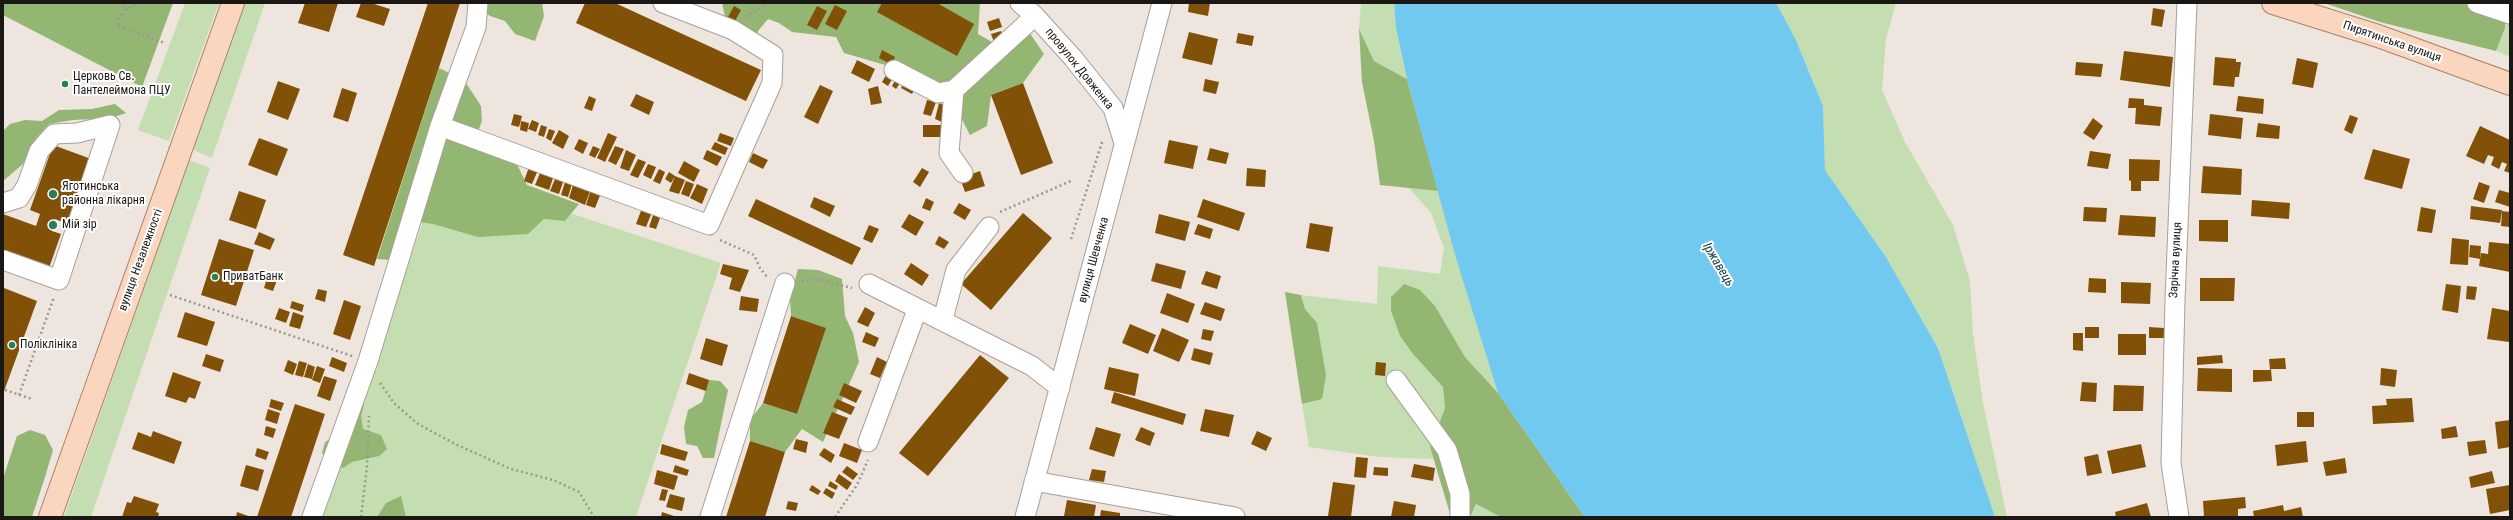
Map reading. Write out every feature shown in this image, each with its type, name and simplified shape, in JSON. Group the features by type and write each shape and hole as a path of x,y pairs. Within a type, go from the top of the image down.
{"main road":[{"name":"вулиця Незалежності","path":"50,517 232,3"},
{"name":"Пирятинська вулиця","path":"2273,3 2378,36 2509,81"}],"street":[{"path":"312,517 368,362 440,126 476,27 478,3"},
{"path":"440,126 709,225 772,82 773,55 733,30 662,3"},
{"name":"провулок Довженка","path":"1020,3 1035,16 1113,108 1124,143"},
{"name":"вулиця Шевченка","path":"1025,517 1162,3"},
{"name":"Зарічна вулиця","path":"2179,517 2171,463 2174,300 2187,3"},
{"path":"2477,3 2510,14"},
{"path":"894,70 938,93 954,90 1035,16"},
{"path":"954,90 949,153 963,173"},
{"path":"3,203 19,198 27,185 39,151 54,134 77,133 110,125 59,280 3,260"},
{"path":"943,319 956,270 989,227"},
{"path":"710,517 785,283"},
{"path":"869,284 917,310 943,319 1032,366 1060,388"},
{"path":"868,442 917,310"},
{"path":"1396,380 1447,450 1460,494 1460,517"},
{"path":"1034,481 1235,517"}],"path":[{"path":"118,3 124,9"},
{"path":"124,9 133,8 138,3"},
{"path":"733,30 748,15 768,3"},
{"path":"124,9 117,26 165,43"},
{"path":"1071,239 1103,137"},
{"path":"989,227 1001,212 1071,182"},
{"path":"709,225 720,240 754,255 760,268 768,278 785,283 817,279 847,288 869,284"},
{"path":"19,395 59,280"},
{"path":"170,295 368,362 373,374 394,403 418,424 457,445 510,469 553,480 579,492 594,517"},
{"path":"5,390 32,399"},
{"path":"360,517 367,466 369,411"},
{"path":"835,517 857,485 870,456 868,442"}],"green space":[{"path":"3,3 173,3 142,87 3,15"},
{"path":"185,3 219,3 169,141 138,130"},
{"path":"245,3 265,3 212,158 193,150"},
{"path":"473,3 542,3 544,16 535,41 515,34 505,21 490,16"},
{"path":"722,3 980,3 978,34 992,42 1016,25 1031,35 1044,54 1023,83 991,95 987,126 970,135 955,106 899,69 844,53 836,37 792,32 779,23 768,19 758,31 751,51 730,40"},
{"path":"1361,3 1394,3 1396,28 1407,79 1374,61 1359,29"},
{"path":"1776,3 1896,3 1886,39 1882,90 1905,142 1953,225 1970,281 1973,334 1983,403 2007,517 1995,517 1938,348 1886,257 1825,170 1823,106 1795,38"},
{"path":"2324,3 2506,3 2505,28 2496,51 2380,22"},
{"path":"2506,3 2510,3 2510,57 2496,51 2505,28"},
{"path":"1359,29 1374,61 1407,79 1438,191 1380,185 1374,141 1362,82"},
{"path":"439,68 464,80 481,106 482,121 472,147 516,162 527,185 579,204 565,221 544,219 528,234 478,237 433,224 406,220 391,260 377,259"},
{"path":"115,104 126,113 111,118 73,120 49,124 36,138 23,164 3,181 3,131 10,124 25,120 42,121 59,110 92,109"},
{"path":"189,160 210,168 91,517 64,517"},
{"path":"442,168 497,189 721,263 636,517 318,517"},
{"path":"1409,188 1438,191 1498,393 1465,357 1435,306 1404,284 1391,297 1391,311 1400,336 1413,354 1443,387 1445,408 1430,447 1433,459 1380,457 1309,447 1302,404 1322,399 1317,323 1305,309 1301,295 1377,304 1378,266 1440,274 1444,248 1431,213"},
{"path":"798,269 818,270 842,279 845,316 853,333 859,362 823,442 802,429 785,452 750,441 750,420 763,403 797,414 825,328 791,316 790,298"},
{"path":"1404,284 1420,290 1435,306 1465,357 1498,393 1585,517 1501,517 1476,504 1470,517 1451,517 1430,447 1445,408 1443,387 1413,354 1400,336 1391,311 1391,297"},
{"path":"1285,292 1301,295 1305,309 1317,323 1326,375 1322,399 1302,404"},
{"path":"709,380 720,381 728,390 714,458 703,458 697,446 686,444 684,427 688,410 702,402"},
{"path":"353,389 364,405 361,416 363,429 381,435 387,449 379,456 352,462 343,468 327,460 322,453 325,442 333,437"},
{"path":"30,430 45,435 53,450 45,477 32,517 3,517 3,479 17,436"},
{"path":"401,496 406,517 377,517 386,503"},
{"path":"1476,504 1498,514 1501,517 1470,517"}],"water":[{"name":"Іржавець","path":"1394,3 1776,3 1795,38 1823,106 1825,170 1886,257 1938,348 1995,517 1585,517 1498,393 1456,258 1407,79 1396,28"}],"building":[{"path":"305,3 338,3 329,32 298,23"},
{"path":"361,3 371,3 390,9 384,26 356,17"},
{"path":"428,3 460,3 374,266 343,255"},
{"path":"585,3 615,3 761,70 746,101 576,23"},
{"path":"882,3 937,3 974,24 957,56 877,12"},
{"path":"1189,3 1210,3 1208,16 1188,12"},
{"path":"835,5 847,11 837,30 825,24"},
{"path":"734,6 741,10 735,21 728,17"},
{"path":"817,6 827,11 817,30 807,25"},
{"path":"2153,8 2165,10 2162,27 2151,25"},
{"path":"999,18 1002,27 990,31 987,22"},
{"path":"1001,31 1004,39 994,42 991,34"},
{"path":"1189,32 1218,39 1212,65 1182,58"},
{"path":"1238,33 1254,36 1252,46 1236,43"},
{"path":"882,50 895,57 892,65 879,58"},
{"path":"2124,51 2173,57 2170,87 2120,80"},
{"path":"2215,57 2236,59 2236,62 2241,62 2239,77 2235,77 2234,87 2213,85"},
{"path":"2297,58 2318,63 2313,88 2292,84"},
{"path":"857,60 875,69 869,82 851,73"},
{"path":"2076,62 2103,64 2101,77 2075,75"},
{"path":"888,72 894,76 888,86 882,82"},
{"path":"897,77 902,80 896,89 892,86"},
{"path":"1205,79 1219,82 1216,94 1203,91"},
{"path":"278,81 300,89 288,120 267,112"},
{"path":"905,81 916,87 912,94 901,88"},
{"path":"1023,83 1053,163 1021,175 991,95"},
{"path":"820,85 833,91 818,124 804,117"},
{"path":"878,86 882,103 871,105 868,89"},
{"path":"342,88 357,93 348,122 333,117"},
{"path":"636,94 654,102 649,115 630,106"},
{"path":"589,96 596,99 592,111 584,108"},
{"path":"2238,96 2264,99 2263,114 2236,111"},
{"path":"2129,98 2144,99 2144,105 2162,107 2160,126 2135,124 2136,108 2128,108"},
{"path":"927,100 936,102 931,116 923,114"},
{"path":"939,103 947,106 942,122 935,119"},
{"path":"514,114 522,116 519,127 511,125"},
{"path":"2210,114 2243,118 2241,139 2208,135"},
{"path":"2350,115 2358,118 2352,134 2344,130"},
{"path":"2093,118 2103,126 2094,140 2083,133"},
{"path":"532,120 539,123 536,132 528,129"},
{"path":"521,121 529,123 527,132 520,130"},
{"path":"2258,123 2280,126 2279,139 2256,137"},
{"path":"541,125 547,127 544,137 538,135"},
{"path":"923,125 942,125 943,137 923,137"},
{"path":"2480,126 2510,140 2510,173 2504,171 2507,164 2502,162 2499,169 2491,165 2494,157 2488,155 2484,164 2466,156"},
{"path":"549,129 555,131 551,141 546,138"},
{"path":"559,130 569,136 563,149 552,143"},
{"path":"608,133 617,137 605,162 597,158"},
{"path":"720,133 734,138 731,146 717,141"},
{"path":"259,138 288,149 277,176 248,165"},
{"path":"579,139 588,143 583,154 574,149"},
{"path":"1169,140 1198,146 1193,169 1164,163"},
{"path":"715,142 728,148 725,155 711,149"},
{"path":"53,145 94,160 70,225 55,219 52,231 61,234 49,268 3,251 3,214 36,226 40,214 30,210"},
{"path":"593,146 600,149 595,158 589,155"},
{"path":"615,146 624,149 616,165 608,161"},
{"path":"1210,148 1229,153 1226,164 1207,160"},
{"path":"2373,149 2410,159 2402,189 2364,179"},
{"path":"626,150 636,155 629,171 620,168"},
{"path":"707,150 722,157 717,166 703,159"},
{"path":"2090,151 2111,154 2108,169 2087,166"},
{"path":"753,153 768,160 763,169 749,162"},
{"path":"638,159 646,162 638,178 630,175"},
{"path":"2129,159 2160,160 2159,181 2141,181 2141,191 2131,191 2131,181 2129,180"},
{"path":"684,161 700,170 694,182 678,173"},
{"path":"648,164 656,167 651,179 643,175"},
{"path":"2203,166 2242,169 2241,195 2201,193"},
{"path":"529,167 538,170 532,184 524,181"},
{"path":"922,168 929,172 920,187 913,182"},
{"path":"1247,168 1266,170 1265,187 1246,186"},
{"path":"659,169 665,172 660,184 653,181"},
{"path":"980,171 985,186 965,192 960,178"},
{"path":"669,172 675,176 671,183 665,179"},
{"path":"540,173 553,178 549,190 535,185"},
{"path":"675,176 685,180 679,194 669,191"},
{"path":"555,179 563,182 559,194 550,191"},
{"path":"686,181 694,184 689,197 681,194"},
{"path":"565,182 572,184 568,197 561,195"},
{"path":"2479,182 2490,186 2484,203 2473,199"},
{"path":"697,184 708,189 702,204 690,198"},
{"path":"573,185 590,191 585,205 569,198"},
{"path":"591,189 601,193 595,208 586,205"},
{"path":"2499,190 2510,193 2510,207 2495,202"},
{"path":"239,191 266,200 256,229 229,220"},
{"path":"814,197 835,206 830,217 810,207"},
{"path":"926,198 934,202 930,211 922,208"},
{"path":"756,199 861,248 852,265 748,216"},
{"path":"1203,199 1245,213 1239,231 1197,217"},
{"path":"2252,200 2290,203 2289,219 2251,216"},
{"path":"959,203 971,210 965,220 953,213"},
{"path":"2471,206 2502,210 2500,223 2470,219"},
{"path":"2084,207 2107,208 2106,222 2083,221"},
{"path":"2421,207 2436,210 2432,233 2417,231"},
{"path":"642,208 652,212 646,227 636,224"},
{"path":"2502,211 2510,212 2510,227 2501,226"},
{"path":"1023,213 1052,238 991,310 961,284"},
{"path":"909,214 924,222 916,236 901,227"},
{"path":"1159,214 1190,222 1185,241 1155,233"},
{"path":"653,215 660,218 656,229 649,227"},
{"path":"2120,215 2156,217 2155,237 2118,235"},
{"path":"2199,220 2228,220 2228,242 2199,241"},
{"path":"1310,223 1333,227 1329,252 1306,248"},
{"path":"1198,224 1213,229 1210,239 1194,234"},
{"path":"869,225 879,229 872,243 863,239"},
{"path":"259,232 275,239 270,250 254,244"},
{"path":"939,236 949,242 944,249 935,244"},
{"path":"2452,238 2469,240 2468,265 2450,264"},
{"path":"219,239 254,250 236,306 201,295"},
{"path":"2489,242 2510,244 2510,272 2479,266 2481,253 2488,254"},
{"path":"2470,245 2481,246 2480,259 2469,257"},
{"path":"911,263 929,275 922,286 904,274"},
{"path":"1156,263 1186,271 1181,289 1151,281"},
{"path":"723,264 749,270 740,292 729,289 732,278 720,274"},
{"path":"1206,271 1221,276 1217,289 1201,284"},
{"path":"267,278 277,280 273,291 264,288"},
{"path":"2089,278 2106,279 2106,293 2088,292"},
{"path":"2200,278 2235,278 2234,301 2200,301"},
{"path":"2121,282 2151,283 2150,304 2121,303"},
{"path":"2446,284 2461,286 2458,313 2442,310"},
{"path":"2467,286 2477,287 2475,300 2466,299"},
{"name":"Поліклініка","path":"4,288 37,301 3,394 3,292"},
{"path":"318,289 327,291 325,302 315,299"},
{"path":"1167,293 1195,304 1188,323 1160,313"},
{"path":"741,296 759,299 757,312 739,310"},
{"path":"344,300 361,306 350,340 333,334"},
{"path":"292,301 304,305 302,312 290,308"},
{"path":"1205,302 1225,309 1221,321 1200,314"},
{"path":"865,307 875,313 868,327 857,322"},
{"path":"279,308 290,312 286,323 275,319"},
{"path":"2492,308 2510,311 2509,342 2487,339"},
{"path":"185,312 215,322 207,346 177,337"},
{"path":"293,312 304,316 300,329 289,326"},
{"path":"791,316 826,328 797,414 763,403"},
{"path":"1130,324 1156,335 1148,354 1122,343"},
{"path":"2085,327 2099,327 2099,338 2085,338"},
{"path":"2149,327 2164,328 2164,338 2149,338"},
{"path":"1162,328 1189,340 1179,362 1153,351"},
{"path":"1203,329 1214,331 1211,341 1201,339"},
{"path":"866,332 879,338 875,347 862,342"},
{"path":"2073,333 2083,333 2083,351 2073,350"},
{"path":"2118,334 2146,334 2146,355 2118,355"},
{"path":"706,338 728,345 722,366 700,359"},
{"path":"1194,348 1213,353 1210,365 1191,360"},
{"path":"206,354 224,360 220,372 202,366"},
{"path":"980,355 1009,378 928,476 899,453"},
{"path":"2222,355 2223,363 2197,365 2197,357"},
{"path":"332,357 347,363 344,372 329,366"},
{"path":"877,357 887,362 880,378 870,374"},
{"path":"2285,358 2286,369 2271,369 2272,381 2253,382 2253,370 2270,370 2269,359"},
{"path":"288,360 297,364 293,375 284,371"},
{"path":"299,361 307,363 303,377 295,375"},
{"path":"1376,362 1386,363 1385,376 1375,375"},
{"path":"308,364 315,367 312,379 304,377"},
{"path":"317,366 325,369 320,383 312,380"},
{"path":"1109,367 1139,374 1135,396 1104,389"},
{"path":"2198,368 2232,369 2232,392 2197,391"},
{"path":"2381,368 2397,370 2395,387 2380,385"},
{"path":"173,372 201,382 195,399 189,397 186,403 165,396"},
{"path":"689,373 709,380 706,391 686,384"},
{"path":"324,376 337,380 330,401 317,396"},
{"path":"2082,382 2097,383 2096,402 2080,401"},
{"path":"844,383 862,391 856,403 839,395"},
{"path":"2114,385 2144,386 2143,411 2113,411"},
{"path":"1114,392 1186,414 1183,425 1111,403"},
{"path":"2412,398 2414,422 2373,424 2372,406 2387,405 2386,399"},
{"path":"271,399 284,403 281,411 269,407"},
{"path":"837,399 855,407 851,415 833,407"},
{"path":"295,404 325,414 291,517 257,517"},
{"path":"268,409 280,413 277,424 265,420"},
{"path":"1205,409 1234,415 1229,437 1200,431"},
{"path":"832,412 848,418 839,439 823,433"},
{"path":"2297,412 2314,412 2314,427 2297,427"},
{"path":"2510,420 2510,447 2498,449 2495,422"},
{"path":"266,426 276,429 273,438 264,435"},
{"path":"2456,426 2458,437 2442,439 2441,429"},
{"path":"1096,427 1121,434 1114,457 1089,449"},
{"path":"1141,427 1155,433 1150,446 1135,440"},
{"path":"153,431 182,442 174,464 132,449 138,432 151,437"},
{"path":"1257,431 1272,438 1266,451 1251,444"},
{"path":"796,439 808,442 806,453 793,449"},
{"path":"2485,440 2487,453 2469,456 2467,442"},
{"path":"750,441 785,452 765,517 726,517"},
{"path":"2306,441 2308,462 2277,466 2275,445"},
{"path":"844,443 862,450 857,463 839,456"},
{"path":"662,444 688,452 685,461 660,454"},
{"path":"2141,444 2146,467 2112,474 2107,451"},
{"path":"257,448 269,452 266,460 255,456"},
{"path":"824,448 835,455 831,463 819,455"},
{"path":"2098,454 2102,473 2087,476 2084,457"},
{"path":"1356,457 1368,458 1366,478 1354,477"},
{"path":"2345,458 2347,473 2326,476 2323,462"},
{"path":"1414,464 1435,468 1433,481 1411,477"},
{"path":"246,465 264,470 258,491 240,486"},
{"path":"675,465 689,470 687,476 673,472"},
{"path":"847,466 858,474 853,480 842,472"},
{"path":"1374,467 1388,468 1388,476 1373,475"},
{"path":"1092,469 1106,471 1104,482 1089,480"},
{"path":"657,470 678,476 674,490 654,484"},
{"path":"2492,471 2495,483 2471,488 2469,477"},
{"path":"839,474 852,483 847,490 835,481"},
{"path":"830,481 838,486 836,490 828,486"},
{"path":"1333,482 1355,485 1351,517 1328,516"},
{"path":"812,485 821,491 818,495 809,490"},
{"path":"2510,485 2510,510 2490,514 2486,489"},
{"path":"826,488 835,493 832,499 823,493"},
{"path":"662,489 668,490 665,501 659,500"},
{"path":"670,494 685,498 682,511 666,507"},
{"path":"134,496 159,504 156,512 159,513 158,517 122,517 127,502 131,503"},
{"path":"2245,497 2246,508 2238,509 2238,517 2204,517 2203,501"},
{"path":"1067,500 1096,505 1094,517 1064,516"},
{"path":"788,501 798,503 796,511 786,509"},
{"path":"1394,501 1416,505 1414,517 1391,517"},
{"path":"2147,503 2151,517 2116,517 2115,512"},
{"path":"2283,505 2284,511 2301,507 2303,517 2254,517 2253,511"},
{"path":"1101,510 1120,513 1120,517 1100,517"},
{"path":"237,512 251,517 236,517"},
{"path":"662,512 677,517 661,517"}],"place":[{"name":"Церковь Св. Пантелеймона ПЦУ","path":"65,84"},
{"name":"Яготинська районна лікарня","path":"53,194"},
{"name":"Мій зір","path":"53,225"},
{"name":"ПриватБанк","path":"215,277"},
{"name":"Поліклініка","path":"12,345"}]}
